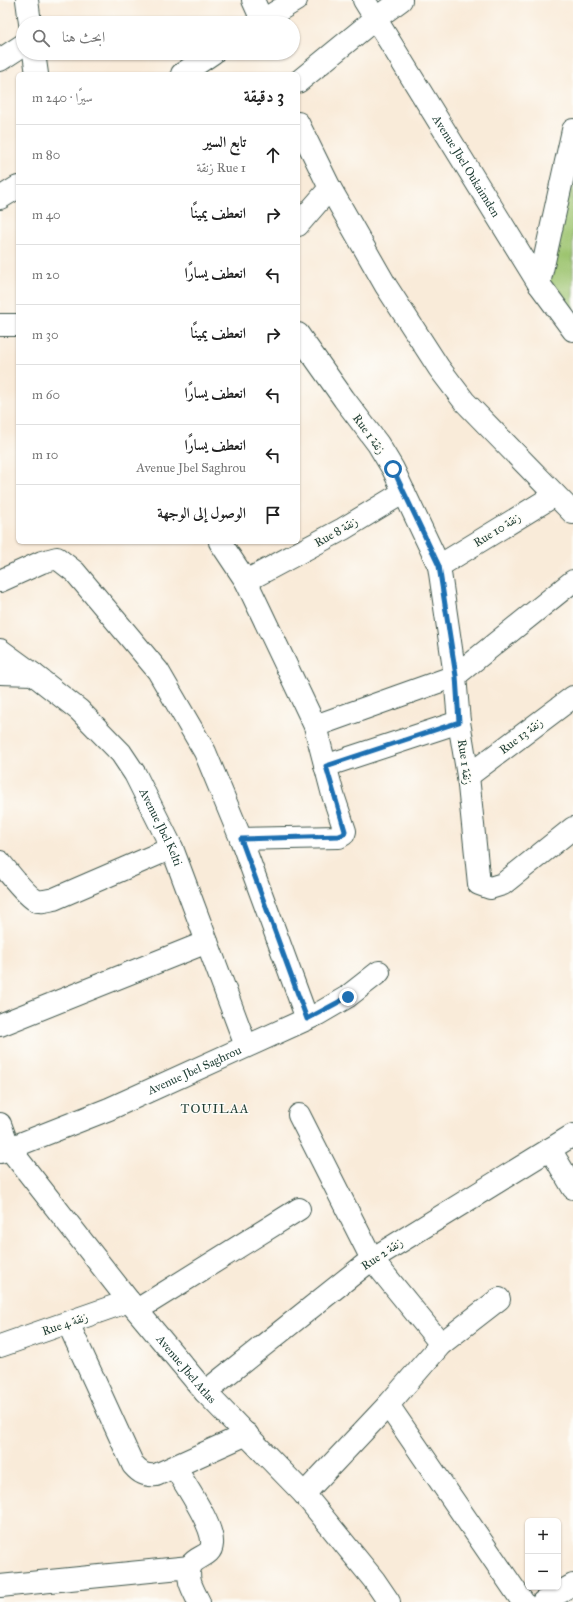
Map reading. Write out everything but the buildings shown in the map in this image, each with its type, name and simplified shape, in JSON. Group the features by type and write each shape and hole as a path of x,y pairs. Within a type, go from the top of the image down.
{"street":[{"path":"27,0 29,16"},
{"path":"253,0 258,16"},
{"path":"270,16 296,0"},
{"name":"Avenue Jbel Oukaimden","path":"364,0 539,284 573,330"},
{"path":"300,80 375,19 401,0"},
{"path":"0,60 16,50"},
{"path":"35,60 37,72"},
{"path":"185,72 203,60"},
{"path":"300,127 330,188 386,286 439,368 464,401 573,513"},
{"path":"539,284 573,130"},
{"path":"0,198 16,188"},
{"path":"300,223 330,188"},
{"path":"0,325 16,325"},
{"name":"Rue 1 زنقة","path":"300,337 378,444 393,469 439,566 456,676 459,722 468,776 479,884 490,888 503,884 573,828"},
{"name":"Rue 8 زنقة","path":"246,581 343,529 404,492"},
{"name":"Rue 10 زنقة","path":"439,566 555,495"},
{"path":"221,544 246,581 314,726 345,831 344,834 339,836 241,839"},
{"path":"0,581 42,562 57,558 75,572 158,671 205,752 241,839 307,1019"},
{"path":"314,726 456,676 573,580"},
{"name":"Avenue Jbel Kelti","path":"0,650 79,710 121,754 135,774 172,848 246,1046"},
{"path":"0,672 33,674"},
{"name":"Rue 13 زنقة","path":"468,776 573,697"},
{"path":"326,766 459,722"},
{"path":"0,862 36,901 42,901 54,898 172,848"},
{"path":"0,1024 207,942"},
{"name":"Avenue Jbel Saghrou","path":"5,1150 108,1109 307,1019 348,997 379,972"},
{"path":"299,1115 372,1259 440,1344"},
{"name":"Avenue Jbel Atlas","path":"0,1124 5,1150 204,1392 247,1434 304,1494 374,1580 389,1602"},
{"name":"Rue 2 زنقة","path":"204,1392 372,1259 573,1135"},
{"path":"550,1149 573,1188"},
{"name":"Rue 4 زنقة","path":"0,1346 68,1322 133,1305 300,1209"},
{"path":"304,1494 388,1405 440,1344 499,1299"},
{"path":"68,1322 134,1465 140,1473 156,1475 247,1434"},
{"path":"388,1405 523,1602"},
{"path":"175,1467 207,1522 212,1539 209,1552 195,1560 190,1567 190,1584 199,1602"},
{"path":"0,1586 190,1567"},
{"path":"543,1602 573,1585"},
{"path":"0,1590 3,1602"}],"green space":[{"path":"573,156 573,310 545,276"}],"district":[{"name":"TOUILAA","path":"215,1108"}],"route":[{"path":"348,997 307,1019 241,839 303,838 339,836 344,834 345,831 333,795 326,766 459,722 456,676 439,566 393,469"}]}
